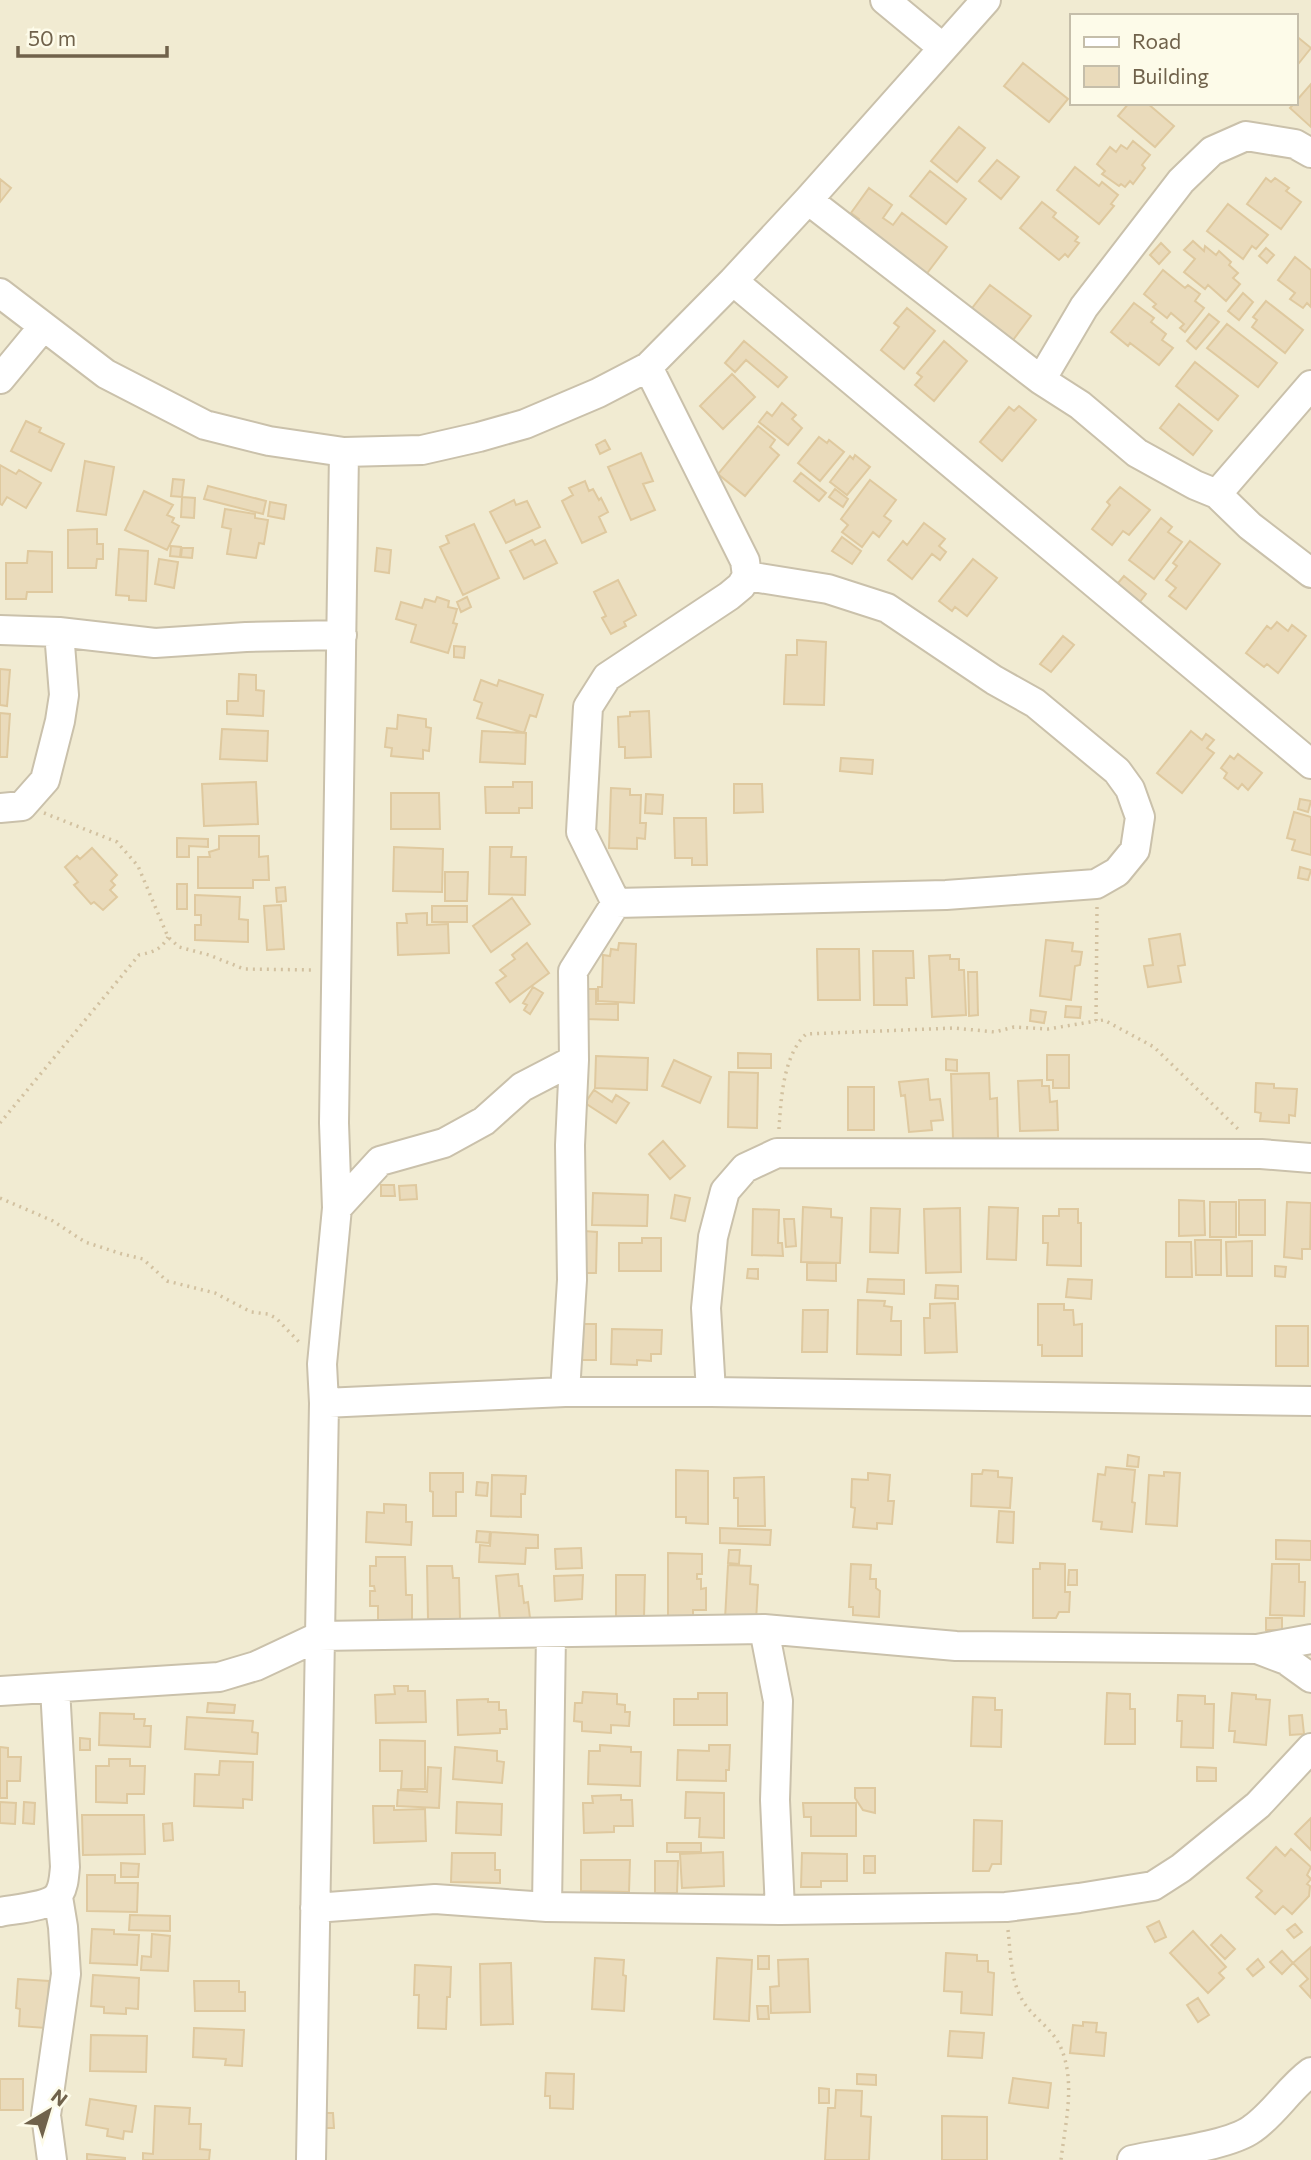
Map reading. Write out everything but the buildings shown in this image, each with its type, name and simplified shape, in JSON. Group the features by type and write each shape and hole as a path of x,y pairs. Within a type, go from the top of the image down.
{"street":[{"path":"885,0 943,48"},
{"path":"0,293 106,374 205,425 269,441 344,452 422,450 525,424 598,393 648,367 808,200 986,0"},
{"path":"1041,380 1084,307 1181,181 1212,151 1246,136 1294,144 1311,153"},
{"path":"808,200 1041,380 1080,405 1137,453 1217,494 1250,526 1311,573"},
{"path":"733,281 1311,764"},
{"path":"0,379 43,327"},
{"path":"616,903 581,832 588,707 607,677 729,596 741,586 747,576 745,561 648,367"},
{"path":"1217,494 1311,385"},
{"path":"311,2160 324,1403 321,1364 337,1208 334,1123 344,452"},
{"path":"616,903 946,895 1096,884 1117,872 1135,850 1140,817 1129,789 1117,771 1035,703 994,680 887,608 828,589 747,576"},
{"path":"0,630 58,632 155,643 246,637 342,635"},
{"path":"11,807 45,780 64,695 58,632"},
{"path":"565,1392 572,1280 570,1145 574,1059 573,971 616,903"},
{"path":"337,1208 380,1161 444,1143 484,1121 522,1087 574,1059"},
{"path":"711,1392 706,1308 713,1237 725,1191 745,1168 777,1153 1261,1154 1311,1158"},
{"path":"324,1403 565,1392 1311,1401"},
{"path":"764,1629 779,1701 775,1800 780,1910"},
{"path":"0,1691 219,1677 257,1666 320,1636 764,1629 957,1646 1257,1649 1311,1639"},
{"path":"547,1907 551,1633"},
{"path":"1257,1649 1286,1660 1311,1678"},
{"path":"51,2160 47,2106 66,1974 64,1927 58,1897 65,1867 55,1689"},
{"path":"314,1908 435,1899 547,1907 780,1910 1006,1907 1079,1898 1153,1886 1181,1868 1258,1805 1311,1748"},
{"path":"0,1912 48,1903 58,1897"},
{"path":"1132,2160 1227,2141 1250,2130 1273,2112 1301,2079 1311,2072"}],"path":[{"path":"11,807 95,831 117,842 138,866 168,937 179,947 244,969 336,970"},
{"path":"1096,884 1096,1021"},
{"path":"0,1123 139,954 154,952 163,946 168,937"},
{"path":"777,1153 781,1087 799,1041 806,1034 954,1028 995,1032 1014,1027 1048,1029 1104,1020 1154,1047 1261,1154"},
{"path":"0,1198 53,1221 85,1242 143,1259 167,1281 215,1293 251,1312 276,1318 321,1364"},
{"path":"1006,1907 1014,1983 1028,2008 1060,2047 1068,2072 1067,2115 1061,2160"}],"shaded area":[{"path":"0,0 1311,0 1311,2160 0,2160"}]}
